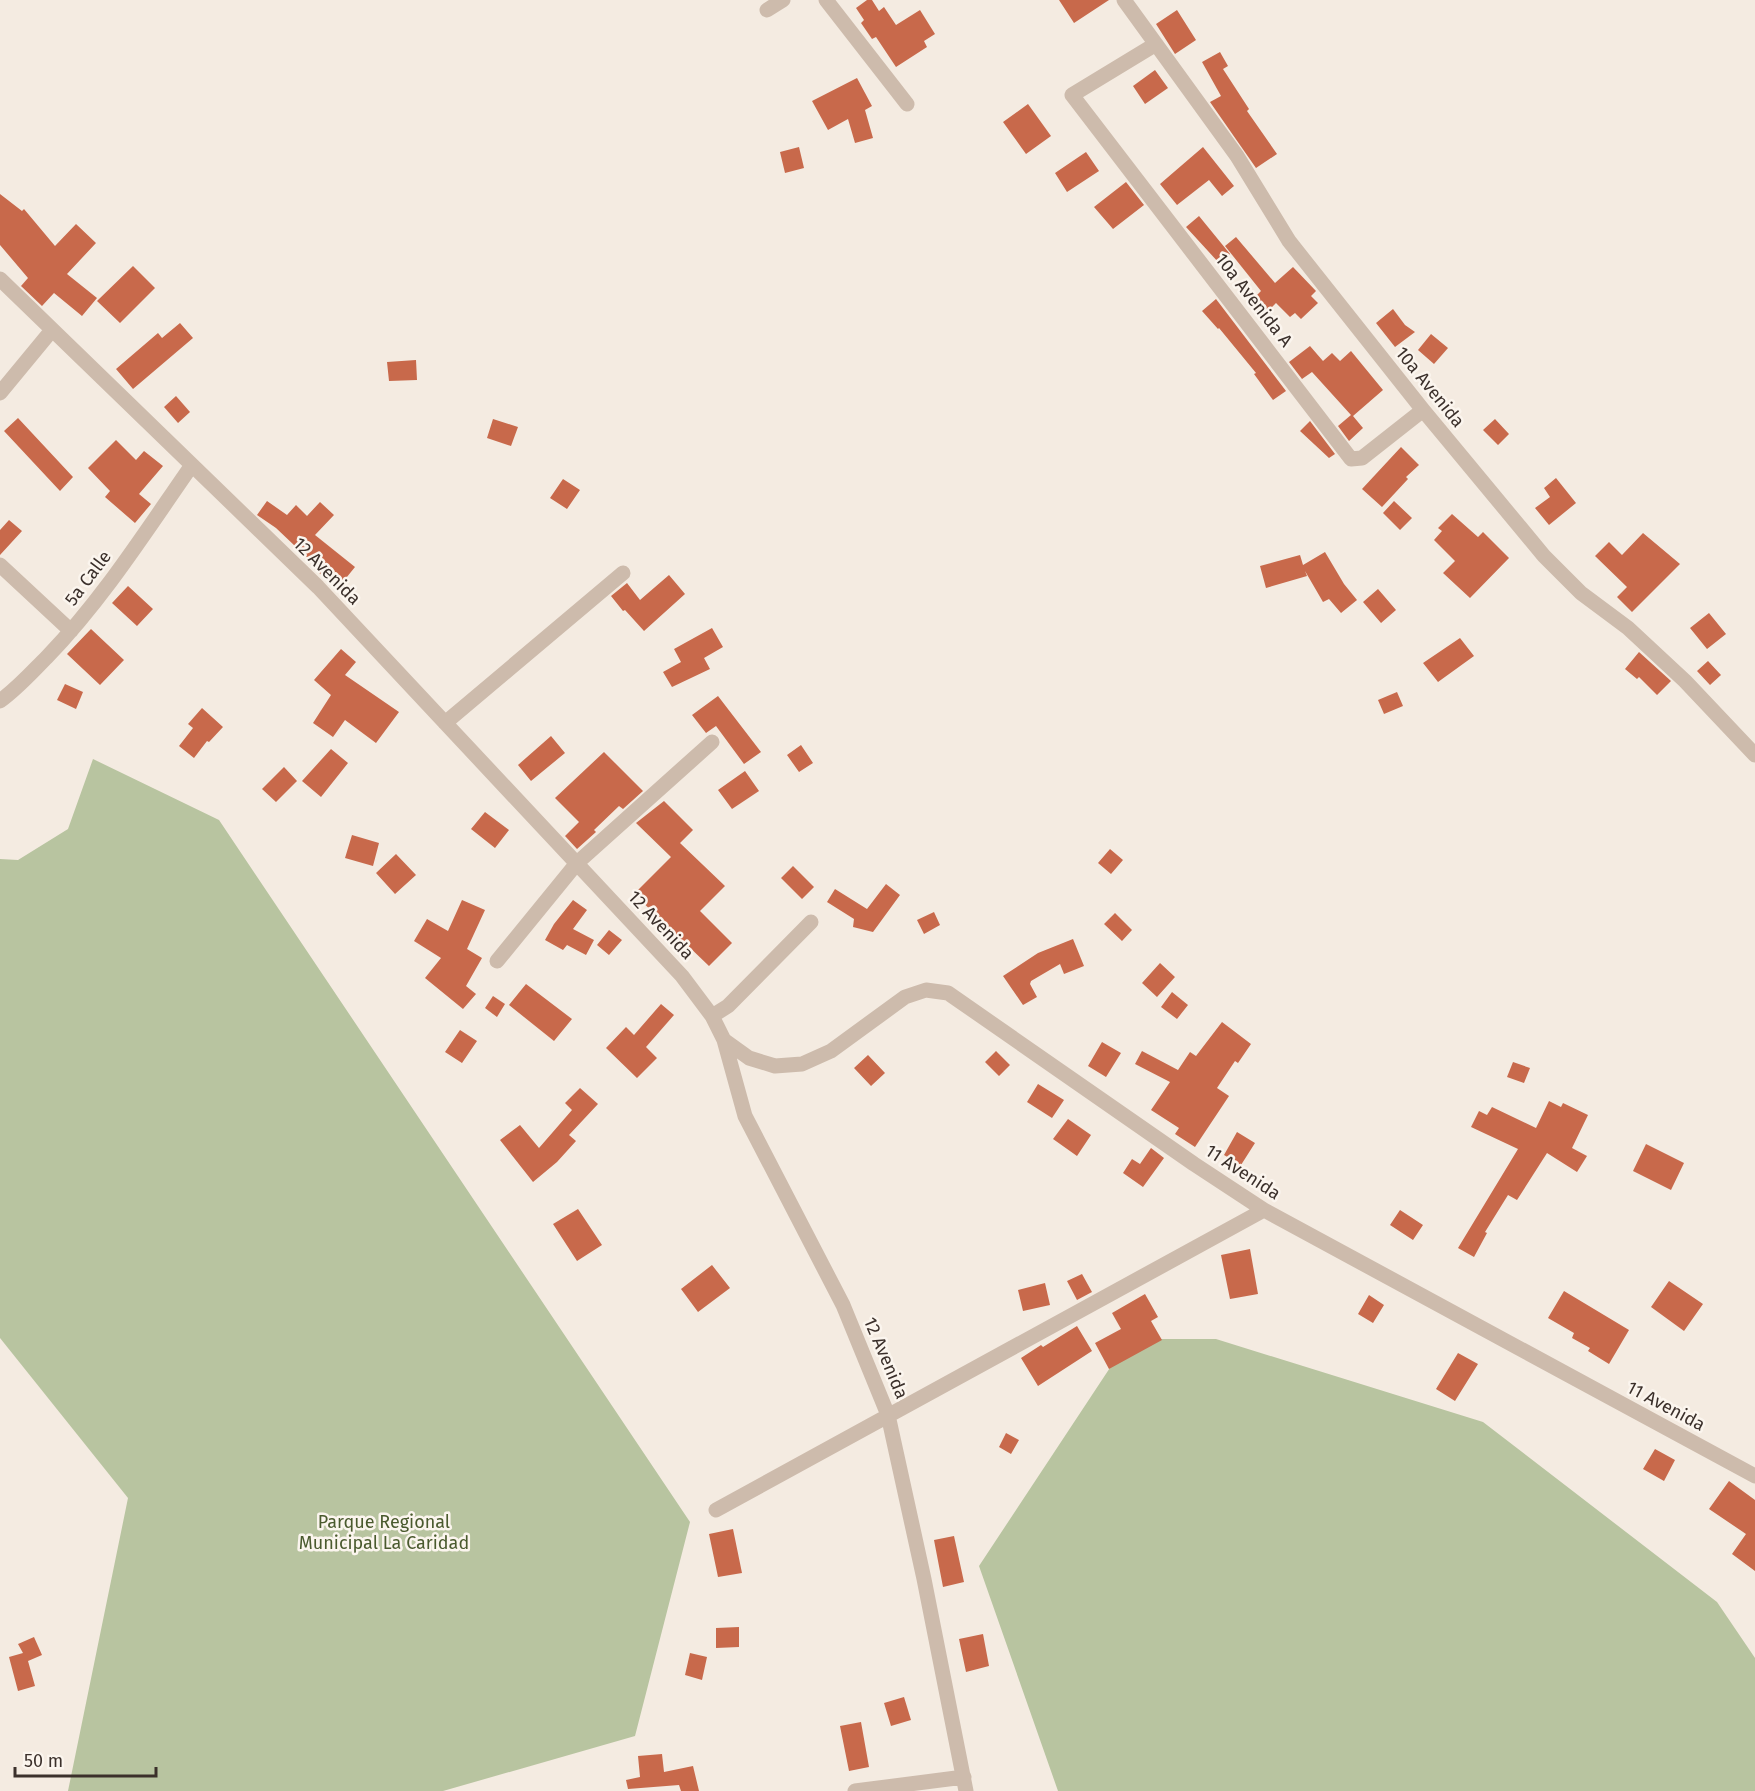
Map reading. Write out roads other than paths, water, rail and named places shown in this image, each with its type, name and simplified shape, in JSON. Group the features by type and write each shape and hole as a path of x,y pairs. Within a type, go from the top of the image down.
{"street":[{"path":"767,10 783,0"},
{"path":"826,0 907,104"},
{"name":"10a Avenida","path":"1124,0 1237,156 1289,241 1423,410 1544,556 1581,593 1628,628 1677,673 1755,755"},
{"name":"10a Avenida A","path":"1156,44 1072,95 1351,459 1362,458 1423,410"},
{"name":"12 Avenida","path":"0,279 318,587 682,976 712,1016 724,1040 745,1116 843,1305 888,1416 965,1784"},
{"path":"0,393 52,330"},
{"name":"5a Calle","path":"0,701 12,692 72,631 113,580 192,465"},
{"path":"0,565 72,631"},
{"path":"445,723 623,573"},
{"path":"497,961 577,863 712,742"},
{"path":"712,1016 728,1006 811,922"},
{"name":"11 Avenida","path":"724,1040 749,1058 776,1066 802,1064 831,1051 905,997 926,990 948,993 1185,1158 1264,1210 1755,1476"},
{"path":"716,1510 1264,1210"},
{"path":"855,1791 965,1784"}],"park label":[{"name":"Parque Regional Municipal La Caridad","path":"384,1532"}]}
